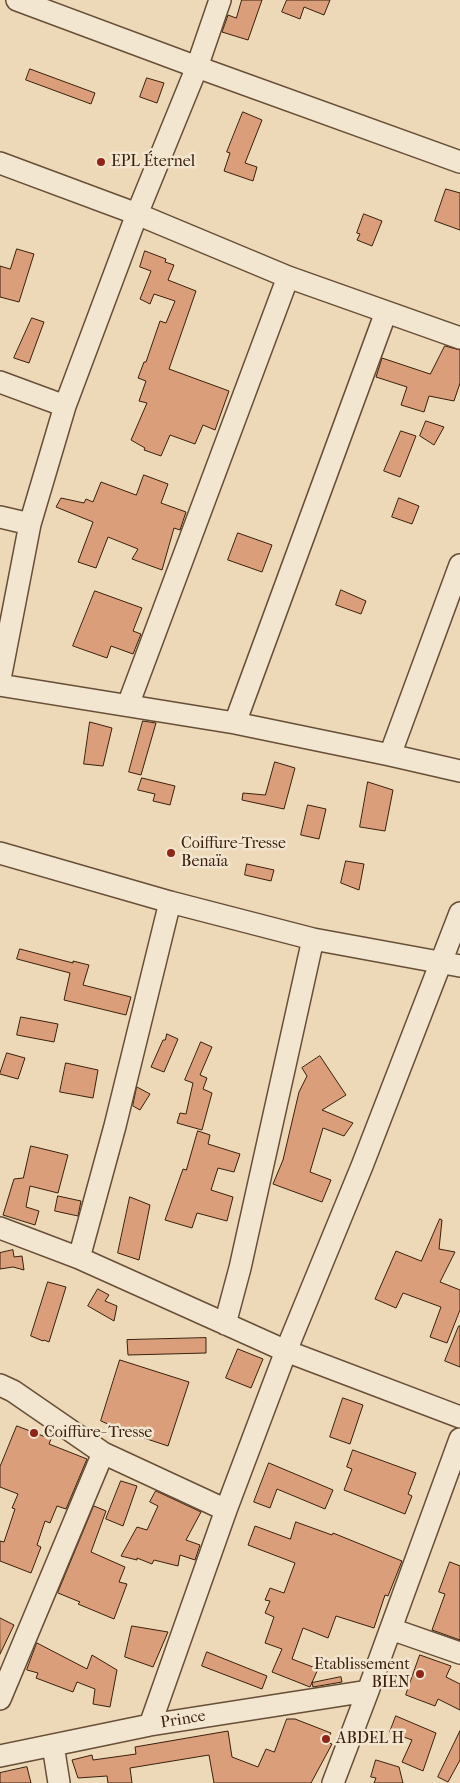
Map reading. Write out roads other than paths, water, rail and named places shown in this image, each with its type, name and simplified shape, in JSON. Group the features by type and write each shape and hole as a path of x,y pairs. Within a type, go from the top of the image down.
{"street":[{"path":"18,0 197,68 460,162"},
{"path":"0,679 30,524 65,406 137,214 197,68 220,0"},
{"path":"0,162 137,214 288,277 460,338"},
{"path":"128,705 288,277"},
{"path":"235,723 386,312"},
{"path":"0,382 65,406"},
{"path":"0,517 30,524"},
{"path":"390,755 460,565"},
{"path":"0,685 235,723 460,771"},
{"path":"0,853 170,902 313,939 451,964"},
{"path":"80,1258 115,1126 170,902"},
{"path":"150,1725 226,1510 286,1350 362,1166 451,964 460,913"},
{"path":"225,1324 240,1268 313,939"},
{"path":"0,1228 80,1258 286,1350 460,1418"},
{"path":"0,1385 13,1391 103,1452 226,1510"},
{"path":"333,1783 460,1438"},
{"path":"0,1699 103,1452"},
{"path":"391,1629 460,1653"},
{"name":"Prince","path":"0,1756 150,1725 368,1691"},
{"path":"53,1745 59,1783"}],"place":[{"name":"EPL Éternel","path":"101,162"},
{"name":"Coiffure-Tresse Benaïa","path":"171,853"},
{"name":"Coiffure- Tresse","path":"34,1433"},
{"name":"Etablissement BIEN","path":"420,1674"},
{"name":"ABDEL H","path":"326,1739"}]}
